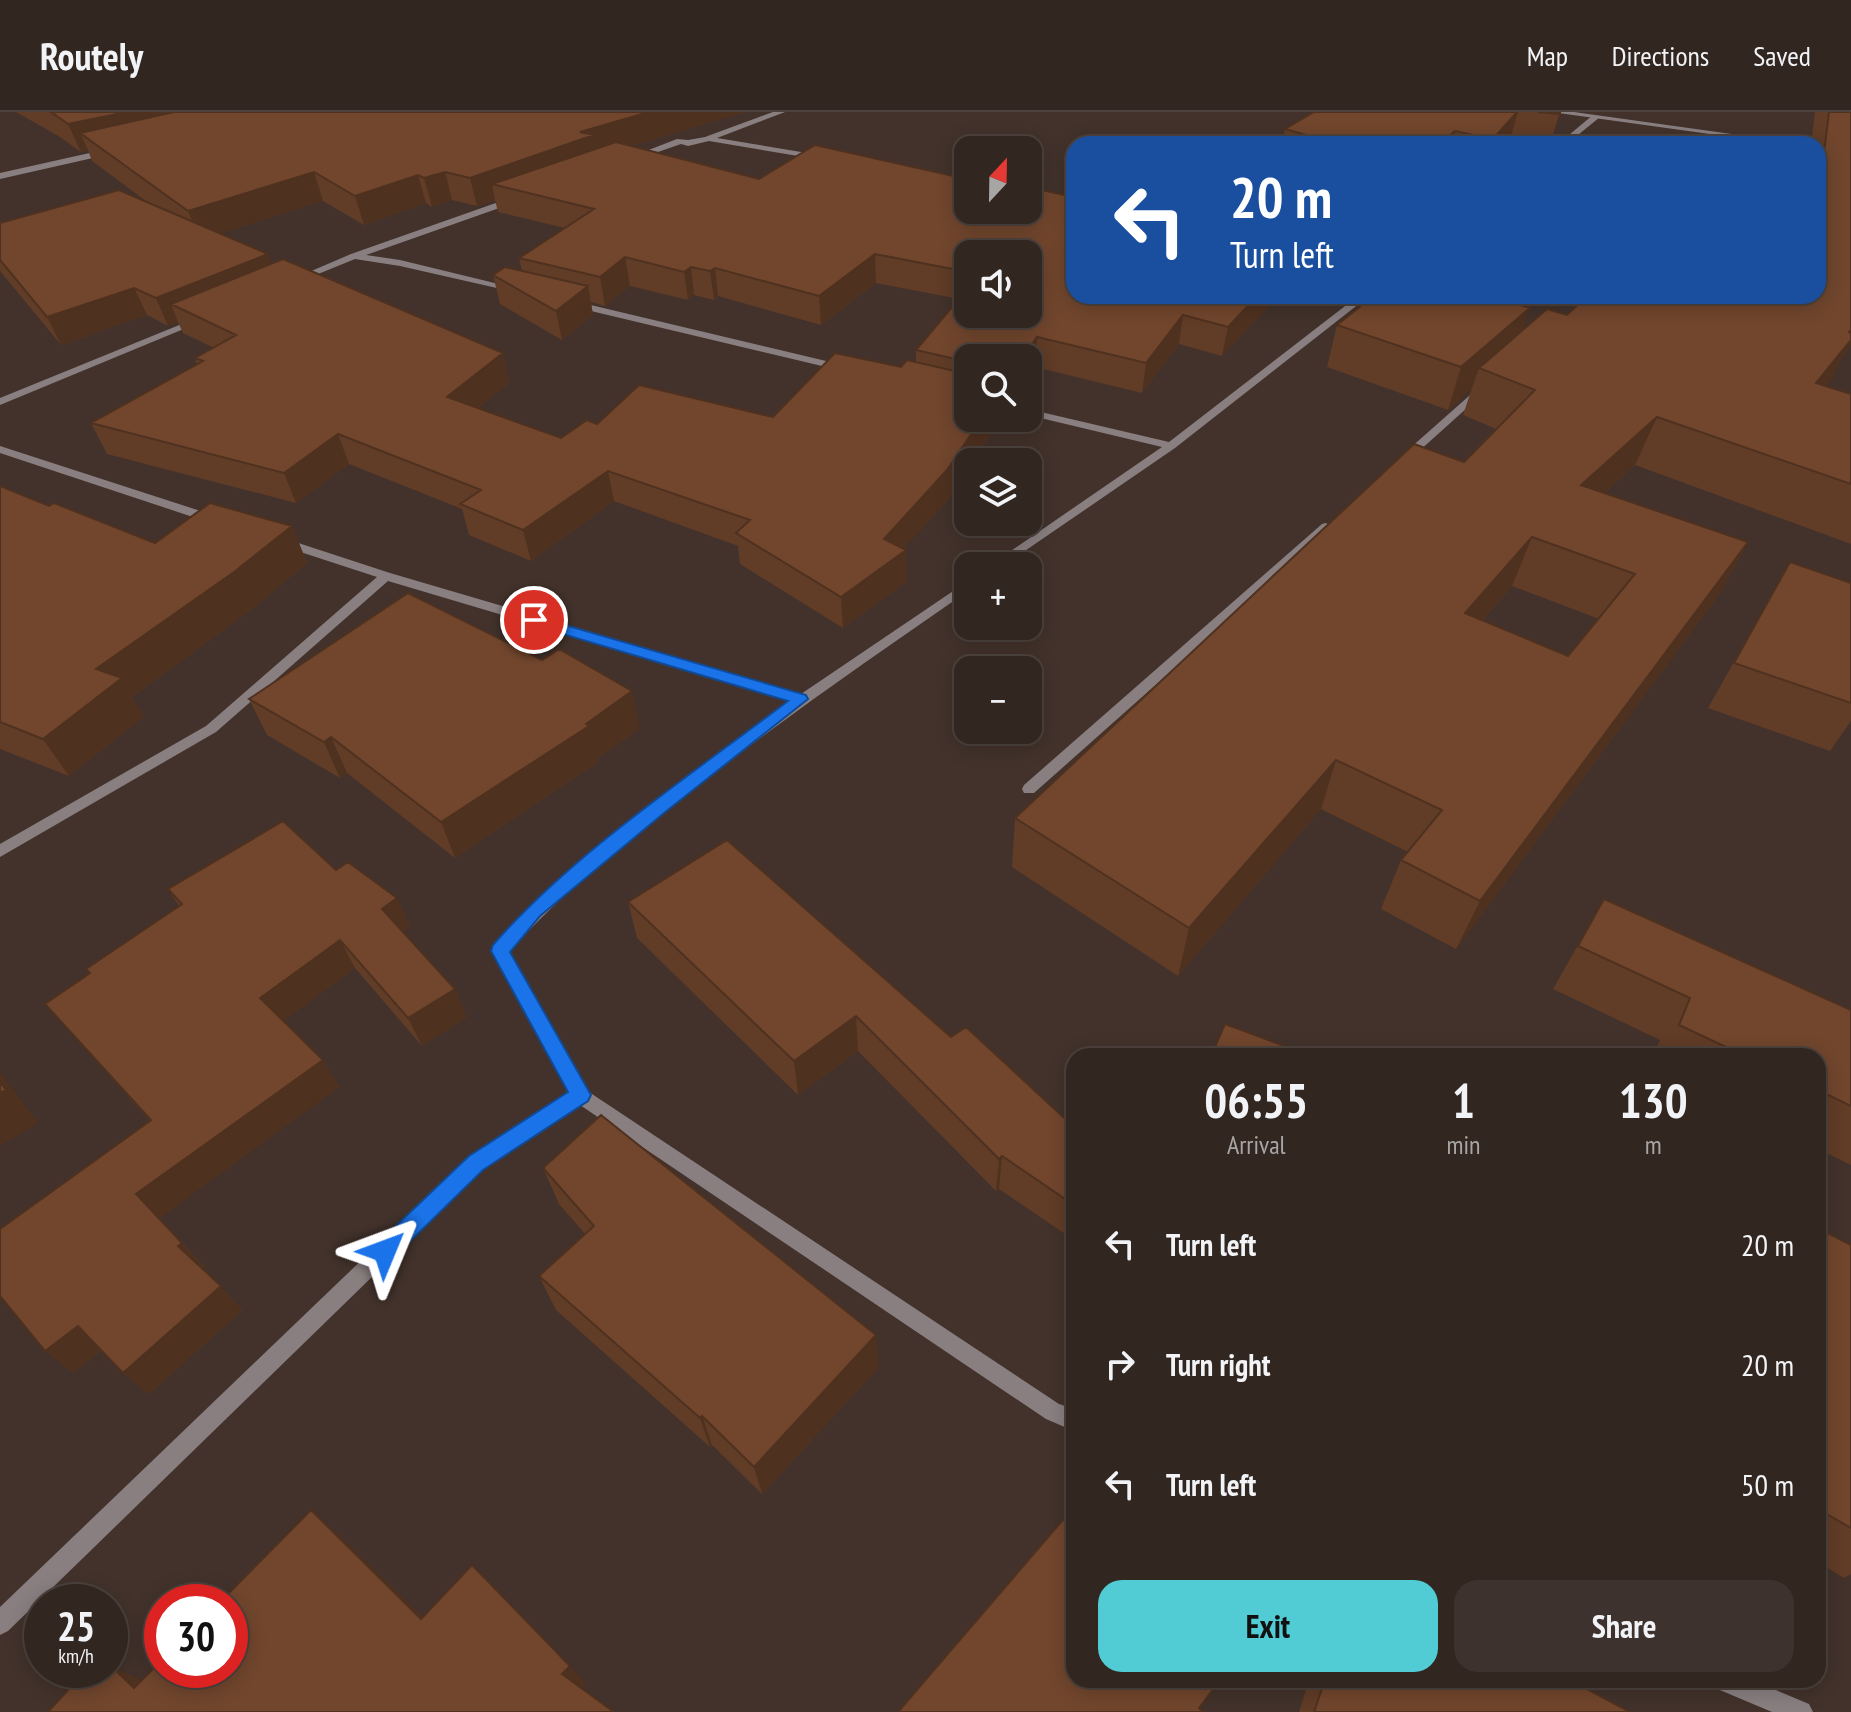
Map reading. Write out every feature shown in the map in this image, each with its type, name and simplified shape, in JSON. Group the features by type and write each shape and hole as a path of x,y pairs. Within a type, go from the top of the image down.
{"street":[{"path":"616,163 680,141 688,143 707,139 781,112"},
{"path":"1555,112 1723,136"},
{"path":"1572,136 1596,117"},
{"path":"707,139 831,161"},
{"path":"0,176 122,149"},
{"path":"282,286 354,256 529,194"},
{"path":"354,256 400,263 522,292"},
{"path":"568,303 860,372"},
{"path":"1016,552 1171,446 1354,304"},
{"path":"0,402 210,316"},
{"path":"1398,464 1493,380"},
{"path":"1042,415 1171,446"},
{"path":"0,449 223,523"},
{"path":"1029,789 1339,516"},
{"path":"267,537 386,576 801,699"},
{"path":"0,851 211,729 386,576"},
{"path":"954,595 801,699 658,808 545,901 500,951 580,1095 1053,1412 1066,1417"},
{"path":"0,1623 476,1163 580,1095"},
{"path":"1741,1688 1794,1711"}],"building":[{"path":"51,112 127,112 68,124"},
{"path":"174,112 649,112 580,132 594,135 470,178 445,172 424,178 418,175 355,196 314,172 188,211 80,133"},
{"path":"1314,112 1517,112 1496,136 1455,131 1449,136 1310,136 1285,129"},
{"path":"1829,112 1851,112 1851,340 1816,383 1851,394 1851,484 1657,417 1581,485 1748,542 1480,901 1401,860 1442,810 1336,760 1189,928 1015,818 1414,444 1464,462 1535,390 1479,368 1547,309 1567,315 1579,304 1826,304 1826,137","holes":["1532,537 1635,574 1568,656 1465,613"]},
{"path":"616,142 759,179 815,145 954,176 954,224 1042,224 1042,190 1066,195 1066,304 1250,304 1228,327 1183,315 1146,363 1037,337 1032,344 954,344 954,359 916,350 954,305 954,328 1042,328 1042,240 954,240 954,269 875,254 819,296 715,268 710,271 691,267 684,272 625,257 600,277 519,258 594,209 492,184"},
{"path":"119,190 268,254 156,298 134,288 47,317 0,260 0,223"},
{"path":"283,259 503,353 447,397 561,438 587,420 597,424 639,385 773,417 835,353 901,367 907,360 954,371 954,432 973,432 962,448 954,448 954,460 947,470 884,539 906,550 841,597 736,533 750,520 608,471 523,530 460,504 481,490 338,434 284,473 91,423 203,361 195,358 236,335 171,304"},
{"path":"505,267 588,286 556,311 493,275"},
{"path":"1363,304 1517,304 1530,308 1461,367 1337,325"},
{"path":"0,486 49,506 54,503 155,543 210,503 292,526 234,572 96,669 122,678 43,739 0,722"},
{"path":"1790,562 1851,583 1851,703 1734,663"},
{"path":"408,593 542,660 559,649 632,691 586,724 589,726 441,822 331,737 324,742 249,699"},
{"path":"283,821 336,870 348,862 397,898 382,909 455,989 408,1018 340,940 260,998 323,1060 136,1194 182,1243 178,1246 221,1286 123,1373 78,1326 45,1351 0,1296 0,1229 151,1120 45,1004 90,973 86,969 182,904 168,889"},
{"path":"727,840 951,1037 966,1027 1066,1120 1066,1200 1002,1156 999,1159 856,1016 794,1061 628,902"},
{"path":"1604,899 1851,1010 1851,1106 1826,1094 1826,1048 1728,1048 1679,1025 1690,998 1578,946"},
{"path":"1225,1024 1290,1048 1214,1048"},
{"path":"601,1115 876,1335 754,1467 702,1416 700,1418 539,1276 594,1226 543,1168"},
{"path":"1826,1232 1851,1245 1851,1528 1826,1514"},
{"path":"311,1510 421,1619 472,1565 570,1666 562,1674 614,1712 48,1712 70,1688 128,1688 128,1682 134,1688 144,1678 144,1688 248,1688 248,1584 238,1584"},
{"path":"1066,1516 1066,1688 1214,1688 1199,1708 1204,1712 898,1712"},
{"path":"1322,1688 1585,1688 1630,1712 1314,1712"}],"route":[{"path":"385,1251 476,1163 580,1095 500,951 534,911 658,808 801,699 534,620"}]}
